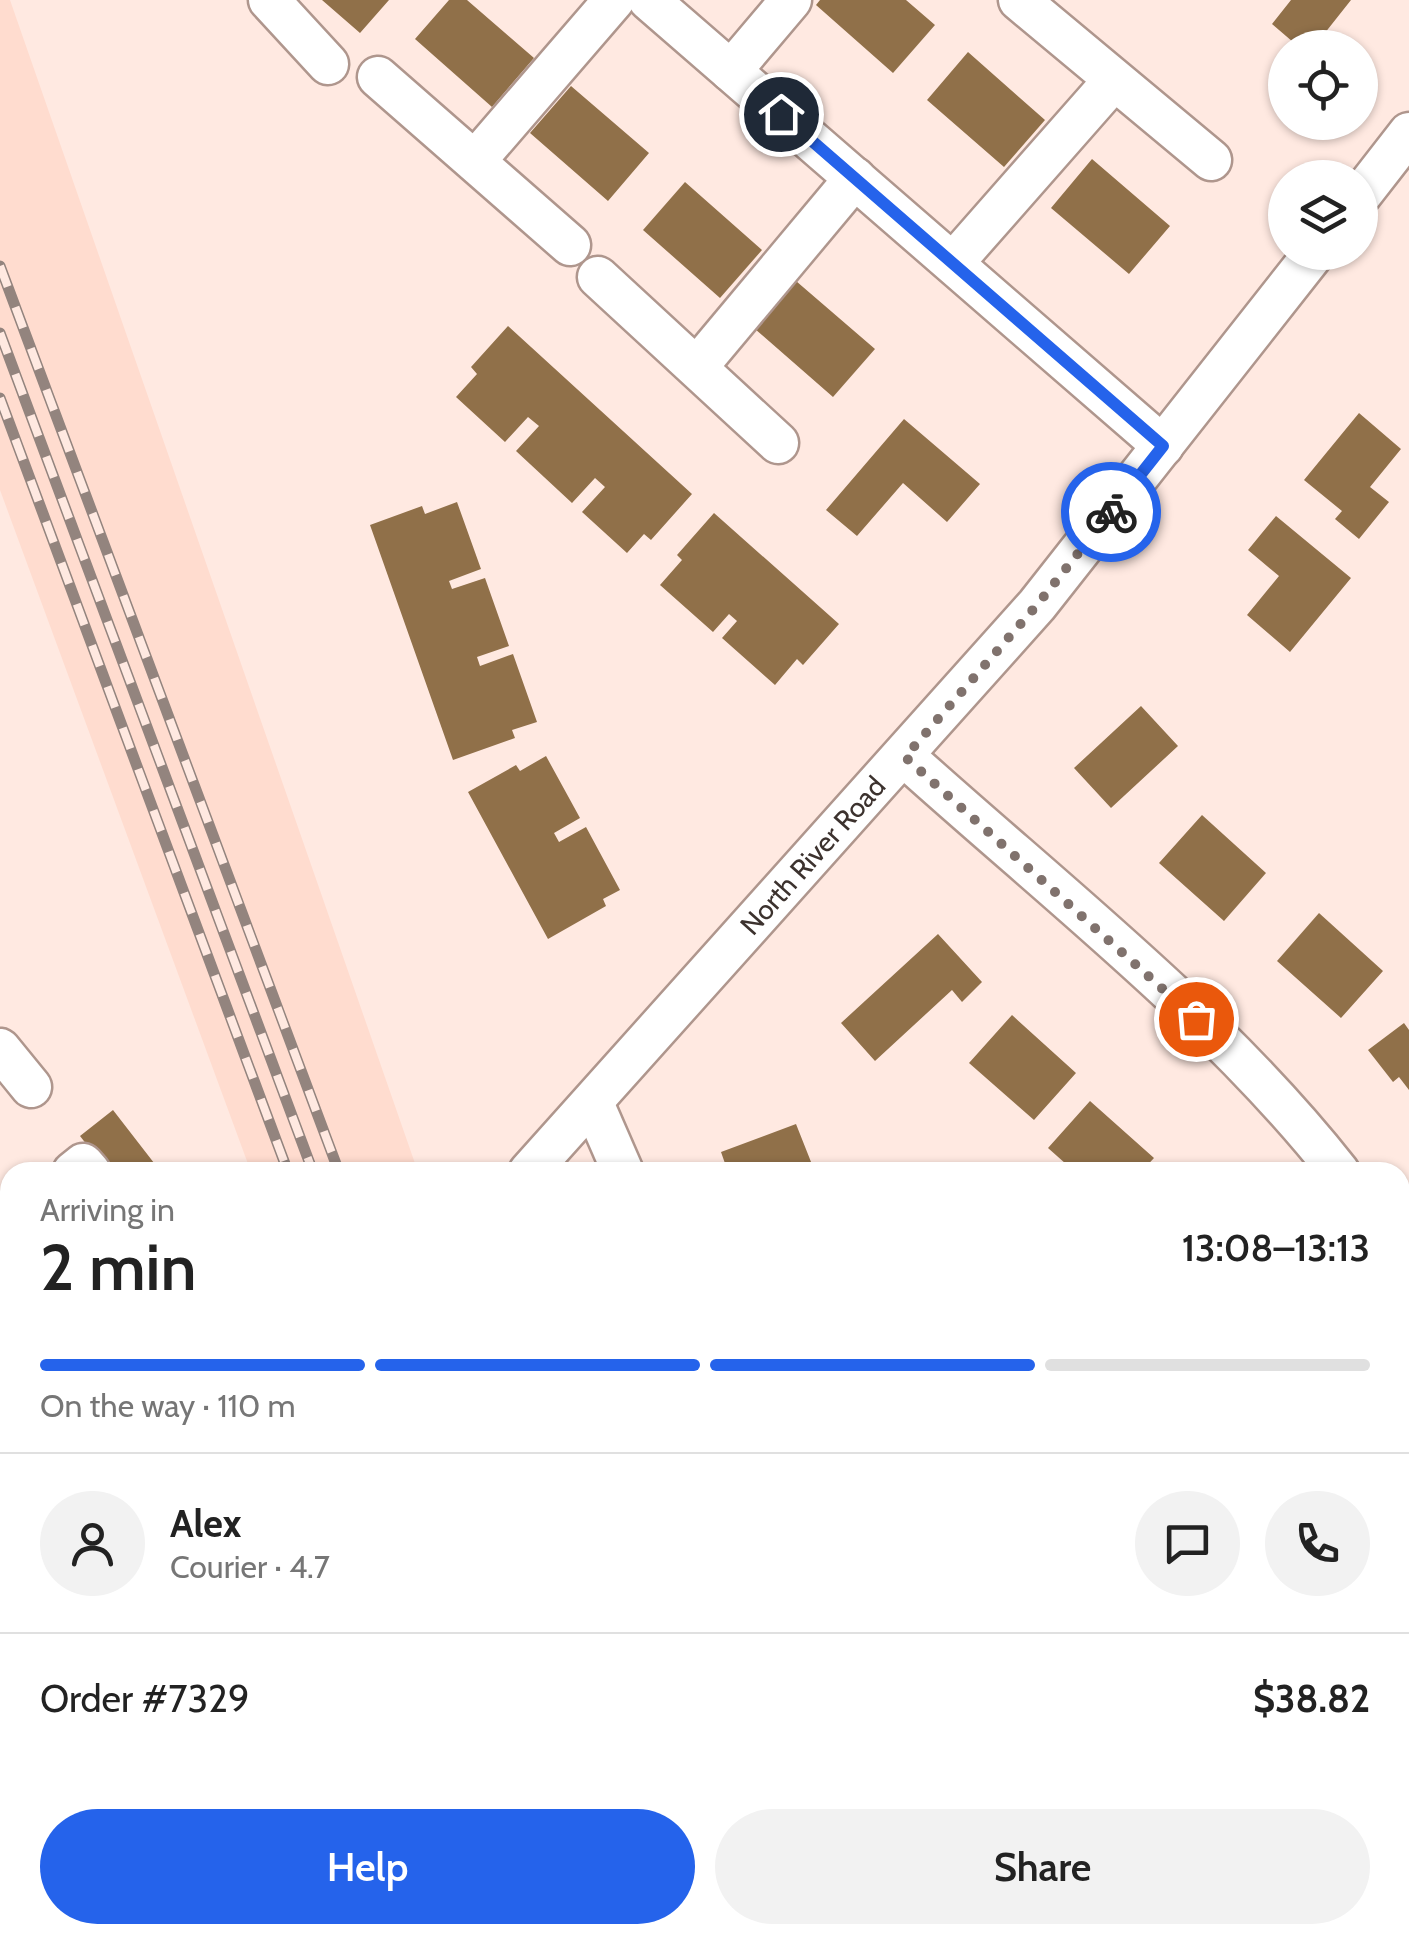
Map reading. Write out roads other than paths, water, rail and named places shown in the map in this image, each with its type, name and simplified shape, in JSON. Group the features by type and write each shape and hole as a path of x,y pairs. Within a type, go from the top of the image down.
{"street":[{"path":"268,0 328,64"},
{"path":"475,162 614,0"},
{"path":"649,0 1163,446"},
{"path":"732,72 790,0"},
{"path":"1019,0 1210,160"},
{"path":"378,78 570,245"},
{"path":"952,264 1114,80"},
{"path":"1378,173 1409,133"},
{"path":"696,368 854,178"},
{"name":"North River Road","path":"538,1162 905,757 1037,605 1301,270"},
{"path":"598,277 778,443"},
{"path":"905,757 1223,1044 1296,1118 1331,1162"},
{"path":"0,1049 31,1086"},
{"path":"593,1103 619,1162"}],"railway":[{"path":"0,266 335,1162"},
{"path":"0,333 309,1162"},
{"path":"0,398 284,1162"}]}
